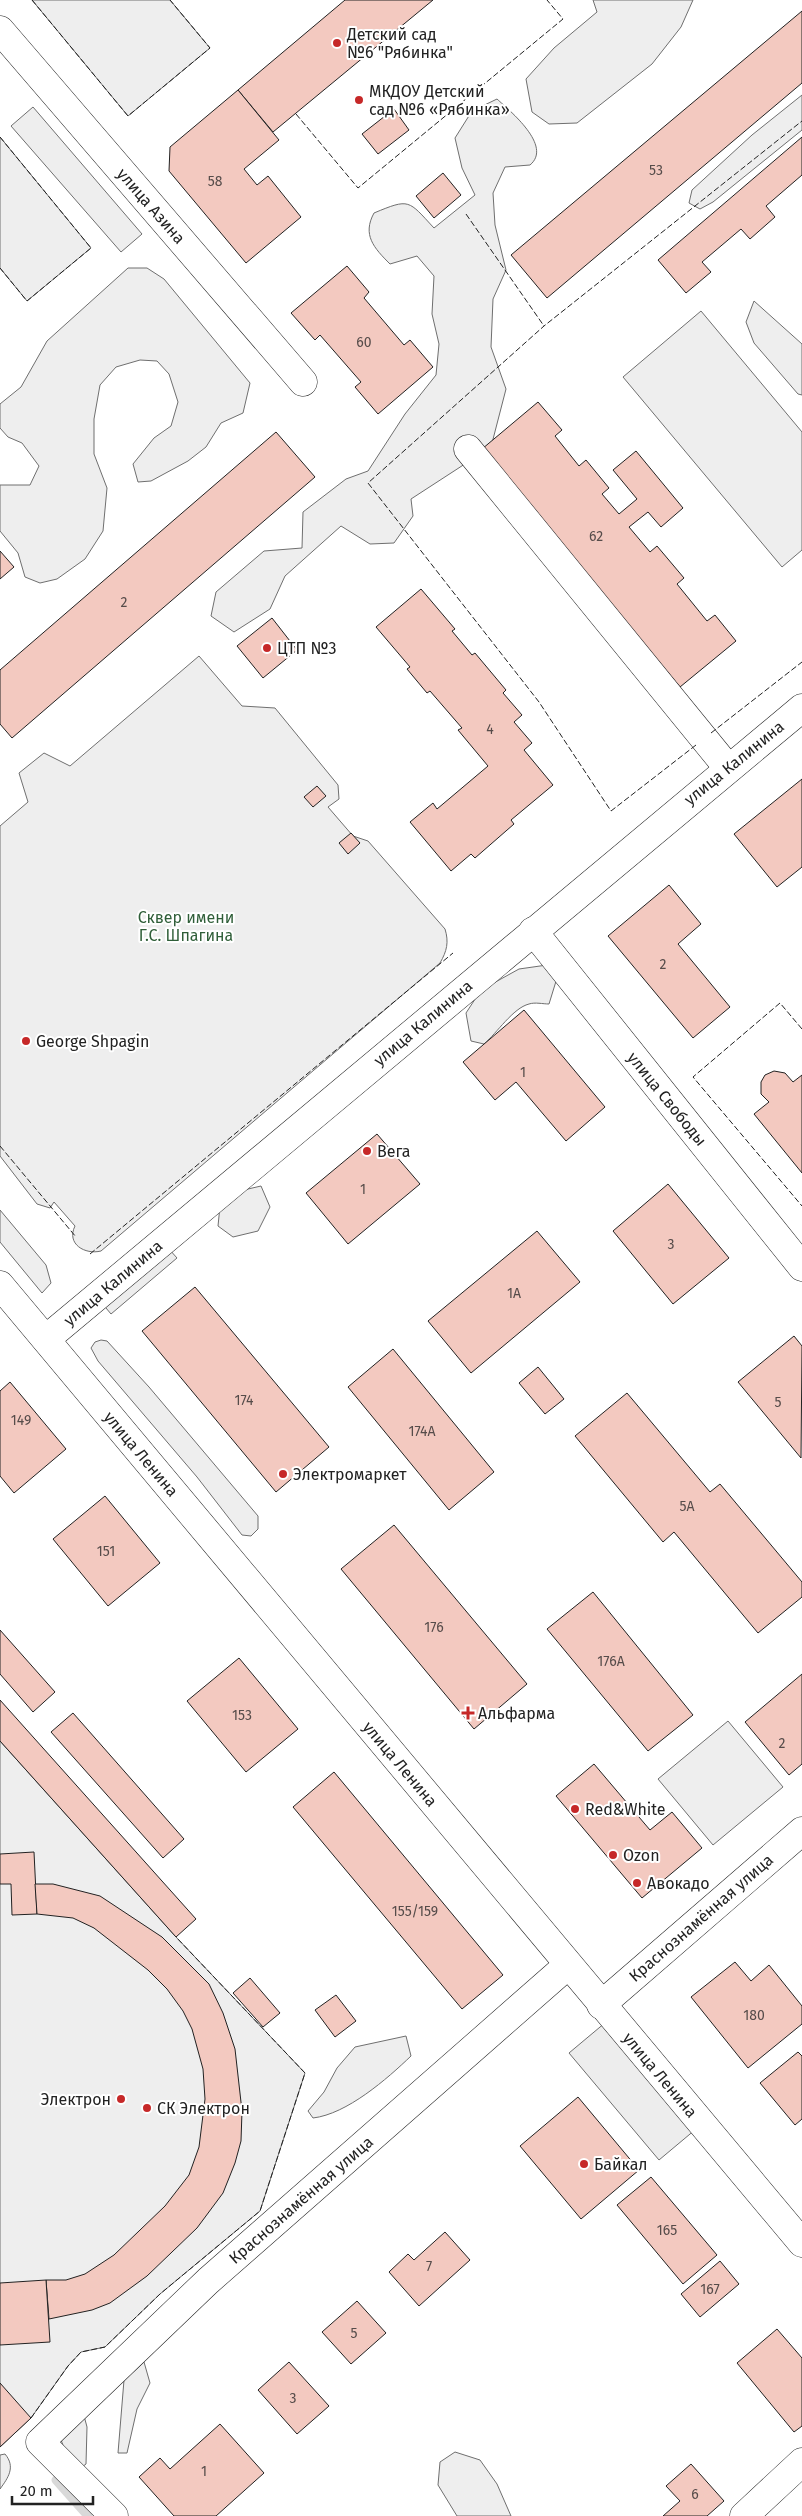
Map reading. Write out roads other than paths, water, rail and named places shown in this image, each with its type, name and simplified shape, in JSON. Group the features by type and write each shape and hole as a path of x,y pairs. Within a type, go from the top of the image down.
{"street":[{"name":"улица Азина","path":"0,30 303,382"},
{"path":"468,449 728,768"},
{"name":"улица Калинина","path":"46,1339 802,708"},
{"name":"улица Свободы","path":"532,932 802,1267"},
{"name":"улица Ленина","path":"0,1285 802,2243"},
{"name":"Краснознамённая улица","path":"601,2005 802,1832"},
{"name":"Краснознамённая улица","path":"114,2516 40,2442 208,2281 568,1965"},
{"path":"744,2516 802,2462"}],"waterway":[{"path":"56,2480 88,2516"}],"place":[{"name":"Детский сад №6 \"Рябинка\"","path":"337,43"},
{"name":"МКДОУ Детский сад №6 «Рябинка»","path":"359,100"},
{"name":"ЦТП №3","path":"267,648"},
{"name":"George Shpagin","path":"26,1041"},
{"name":"Вега","path":"367,1151"},
{"name":"Электромаркет","path":"283,1474"},
{"name":"Альфарма","path":"468,1713"},
{"name":"Red&White","path":"575,1809"},
{"name":"Ozon","path":"613,1855"},
{"name":"Авокадо","path":"637,1883"},
{"name":"Электрон","path":"121,2099"},
{"name":"СК Электрон","path":"147,2108"},
{"name":"Байкал","path":"584,2164"}],"park label":[{"name":"Сквер имени Г.С. Шпагина","path":"186,926"}]}
